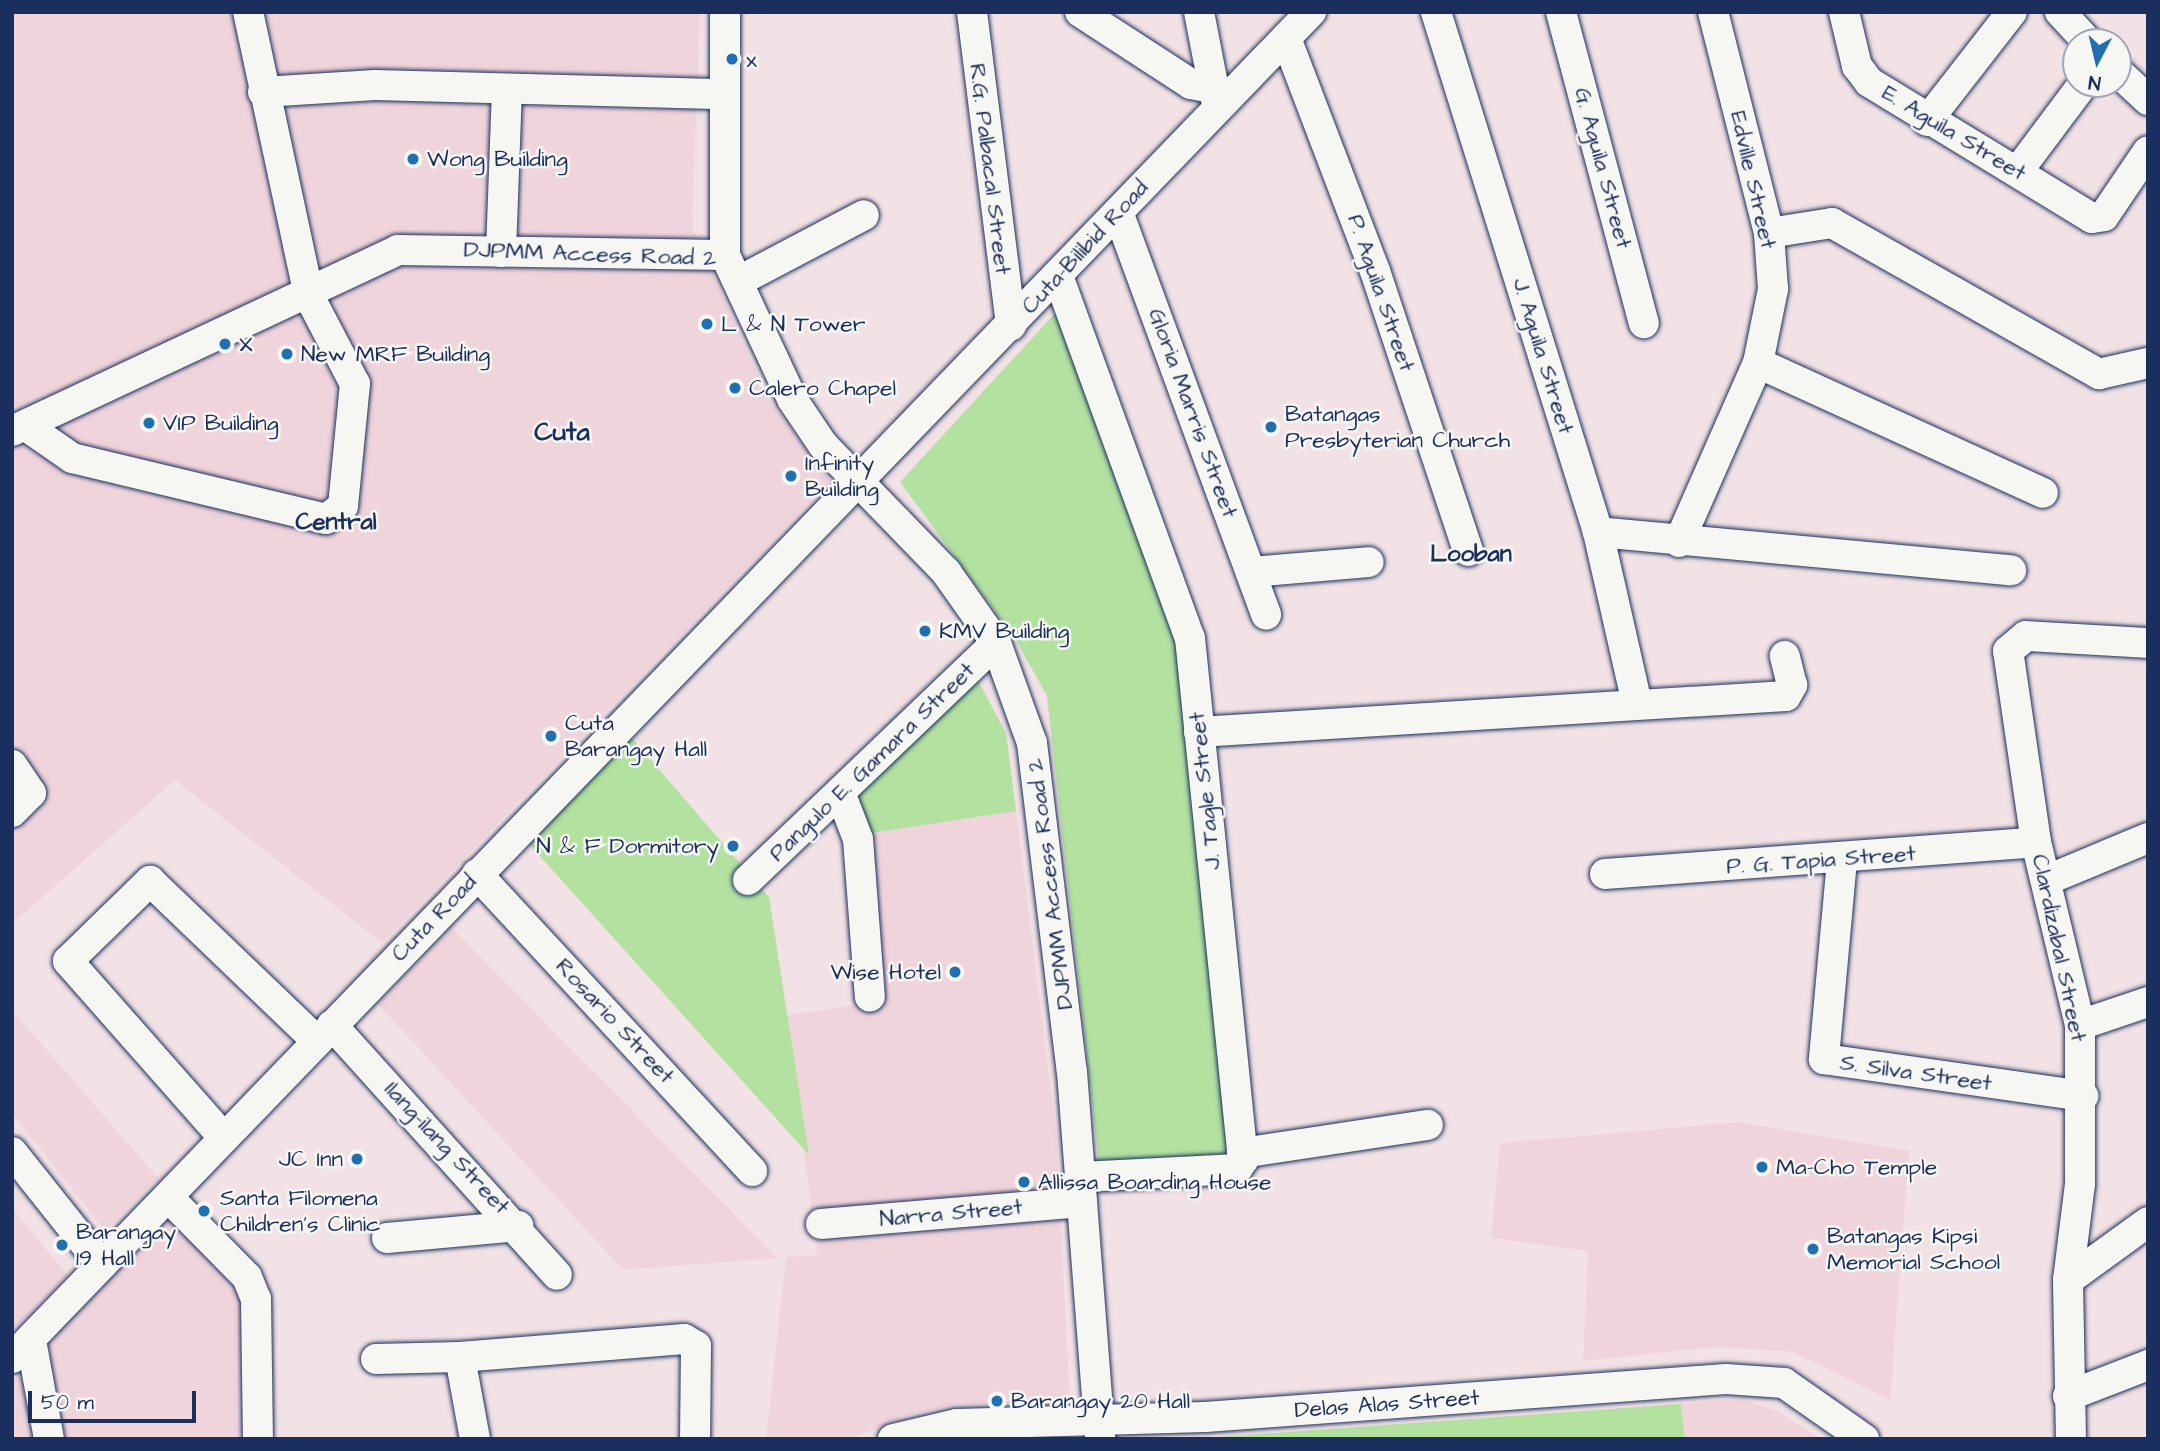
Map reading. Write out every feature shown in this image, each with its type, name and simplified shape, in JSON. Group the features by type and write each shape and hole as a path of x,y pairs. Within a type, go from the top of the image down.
{"street":[{"path":"19,429 72,458 326,519 337,515 355,384 309,296 262,92 248,12"},
{"path":"725,12 725,93 732,268 864,215"},
{"name":"R.G. Palbacal Street","path":"972,12 1011,326"},
{"path":"1080,12 1215,97"},
{"path":"1199,12 1215,97"},
{"name":"Cuta-Bilibid Road","path":"859,482 1118,212 1215,97 1286,38 1311,12"},
{"name":"J. Aguila Street","path":"1436,12 1598,532 1637,703"},
{"name":"G. Aguila Street","path":"1561,12 1644,323"},
{"name":"Edville Street","path":"1679,542 1758,363 1771,326 1769,233 1713,12"},
{"name":"E. Aguila Street","path":"1844,12 1862,74 1927,121 2018,171 2092,218 2104,216 2148,151"},
{"path":"1927,121 2012,12"},
{"path":"2060,12 2075,28"},
{"name":"P. Aguila Street","path":"1286,38 1375,271 1468,551"},
{"path":"262,92 375,85 725,93"},
{"path":"2132,85 2148,100"},
{"path":"501,252 507,89"},
{"path":"2018,171 2073,98"},
{"name":"Gloria Marris Street","path":"1118,212 1266,615"},
{"path":"1769,233 1832,223 2099,374 2148,363"},
{"name":"DJPMM Access Road 2","path":"19,429 309,296 373,257 398,250 501,252 732,268 792,399 822,445 946,572 996,643 1017,687 1040,779 1081,1189 1099,1430"},
{"name":"J. Tagle Street","path":"1058,276 1190,638 1242,1153"},
{"path":"1758,363 2043,493"},
{"name":"Cuta Road","path":"22,1349 477,874 859,482"},
{"path":"1598,532 1679,542 2011,570"},
{"path":"1251,572 1369,562"},
{"name":"Clardizabal Street","path":"2071,1439 2068,1395 2068,1280 2083,1096 2080,1025 2036,842 2008,651 2026,636 2148,643"},
{"name":"Pangulo E. Gamara Street","path":"748,880 841,795 996,643"},
{"path":"1199,732 1637,703 1786,696 1793,685 1785,656"},
{"path":"12,765 31,793 12,812"},
{"path":"841,795 858,839 870,997"},
{"path":"2047,880 2148,838"},
{"name":"P. G. Tapia Street","path":"1605,874 1842,860 2036,842"},
{"name":"S. Silva Street","path":"1842,860 1824,1059 2083,1096"},
{"name":"Rosario Street","path":"477,874 752,1171"},
{"name":"Ilang-ilang Street","path":"224,1138 68,961 150,881 324,1033 518,1226 557,1275"},
{"path":"2080,1025 2148,1002"},
{"path":"1081,1189 1237,1169 1242,1153 1428,1125"},
{"path":"12,1152 102,1265"},
{"name":"Narra Street","path":"821,1224 1081,1189"},
{"path":"168,1197 247,1277 256,1299 258,1439"},
{"path":"2068,1280 2148,1222"},
{"path":"387,1238 518,1226"},
{"path":"376,1359 460,1357 693,1341 695,1439"},
{"path":"22,1349 49,1439"},
{"path":"460,1357 475,1439"},
{"path":"2068,1395 2148,1365"},
{"name":"Delas Alas Street","path":"893,1439 957,1424 1099,1430 1754,1379 1784,1383 1823,1404 1864,1439"}],"shaded area":[{"path":"12,12 700,12 692,227 769,400 830,481 382,943 175,780 12,924"},
{"path":"1016,811 1056,1131 1070,1401 954,1405 907,1415 851,1439 766,1439 786,1257 817,1255 787,1015 876,1002 865,834"},
{"path":"451,927 777,1258 623,1270 378,1004"},
{"path":"12,1010 158,1178 105,1231 12,1113"},
{"path":"1739,1122 1909,1151 1890,1400 1792,1352 1715,1347 1583,1361 1588,1251 1491,1238 1500,1143"},
{"path":"12,1208 68,1276 12,1331"},
{"path":"171,1213 244,1293 253,1439 57,1439 43,1347"},
{"path":"23,1378 38,1439 12,1439 12,1379"},
{"path":"1743,1399 1779,1412 1820,1439 1685,1439 1681,1404"}],"green space":[{"path":"1057,311 1182,652 1234,1160 1099,1164 1047,696 1014,637 900,482"},
{"path":"974,673 1006,733 1016,811 865,834 849,793"},
{"path":"632,738 769,897 809,1155 529,844"},
{"path":"1681,1404 1685,1439 1189,1439"}],"place":[{"name":"x","path":"732,59"},
{"name":"Wong Building","path":"413,159"},
{"name":"L & N Tower","path":"707,324"},
{"name":"X","path":"225,344"},
{"name":"New MRF Building","path":"287,354"},
{"name":"Calero Chapel","path":"735,388"},
{"name":"VIP Building","path":"149,423"},
{"name":"Batangas Presbyterian Church","path":"1271,427"},
{"name":"Infinity Building","path":"791,476"},
{"name":"KMV Building","path":"925,631"},
{"name":"Cuta Barangay Hall","path":"551,736"},
{"name":"N & F Dormitory","path":"733,846"},
{"name":"Wise Hotel","path":"955,972"},
{"name":"JC Inn","path":"357,1159"},
{"name":"Ma-Cho Temple","path":"1762,1167"},
{"name":"Allissa Boarding House","path":"1024,1182"},
{"name":"Santa Filomena Children's Clinic","path":"204,1211"},
{"name":"Barangay 19 Hall","path":"62,1245"},
{"name":"Batangas Kipsi Memorial School","path":"1813,1249"},
{"name":"Barangay 20 Hall","path":"997,1401"}],"district":[{"name":"Cuta","path":"562,433"},
{"name":"Central","path":"336,523"},
{"name":"Looban","path":"1471,555"}]}
